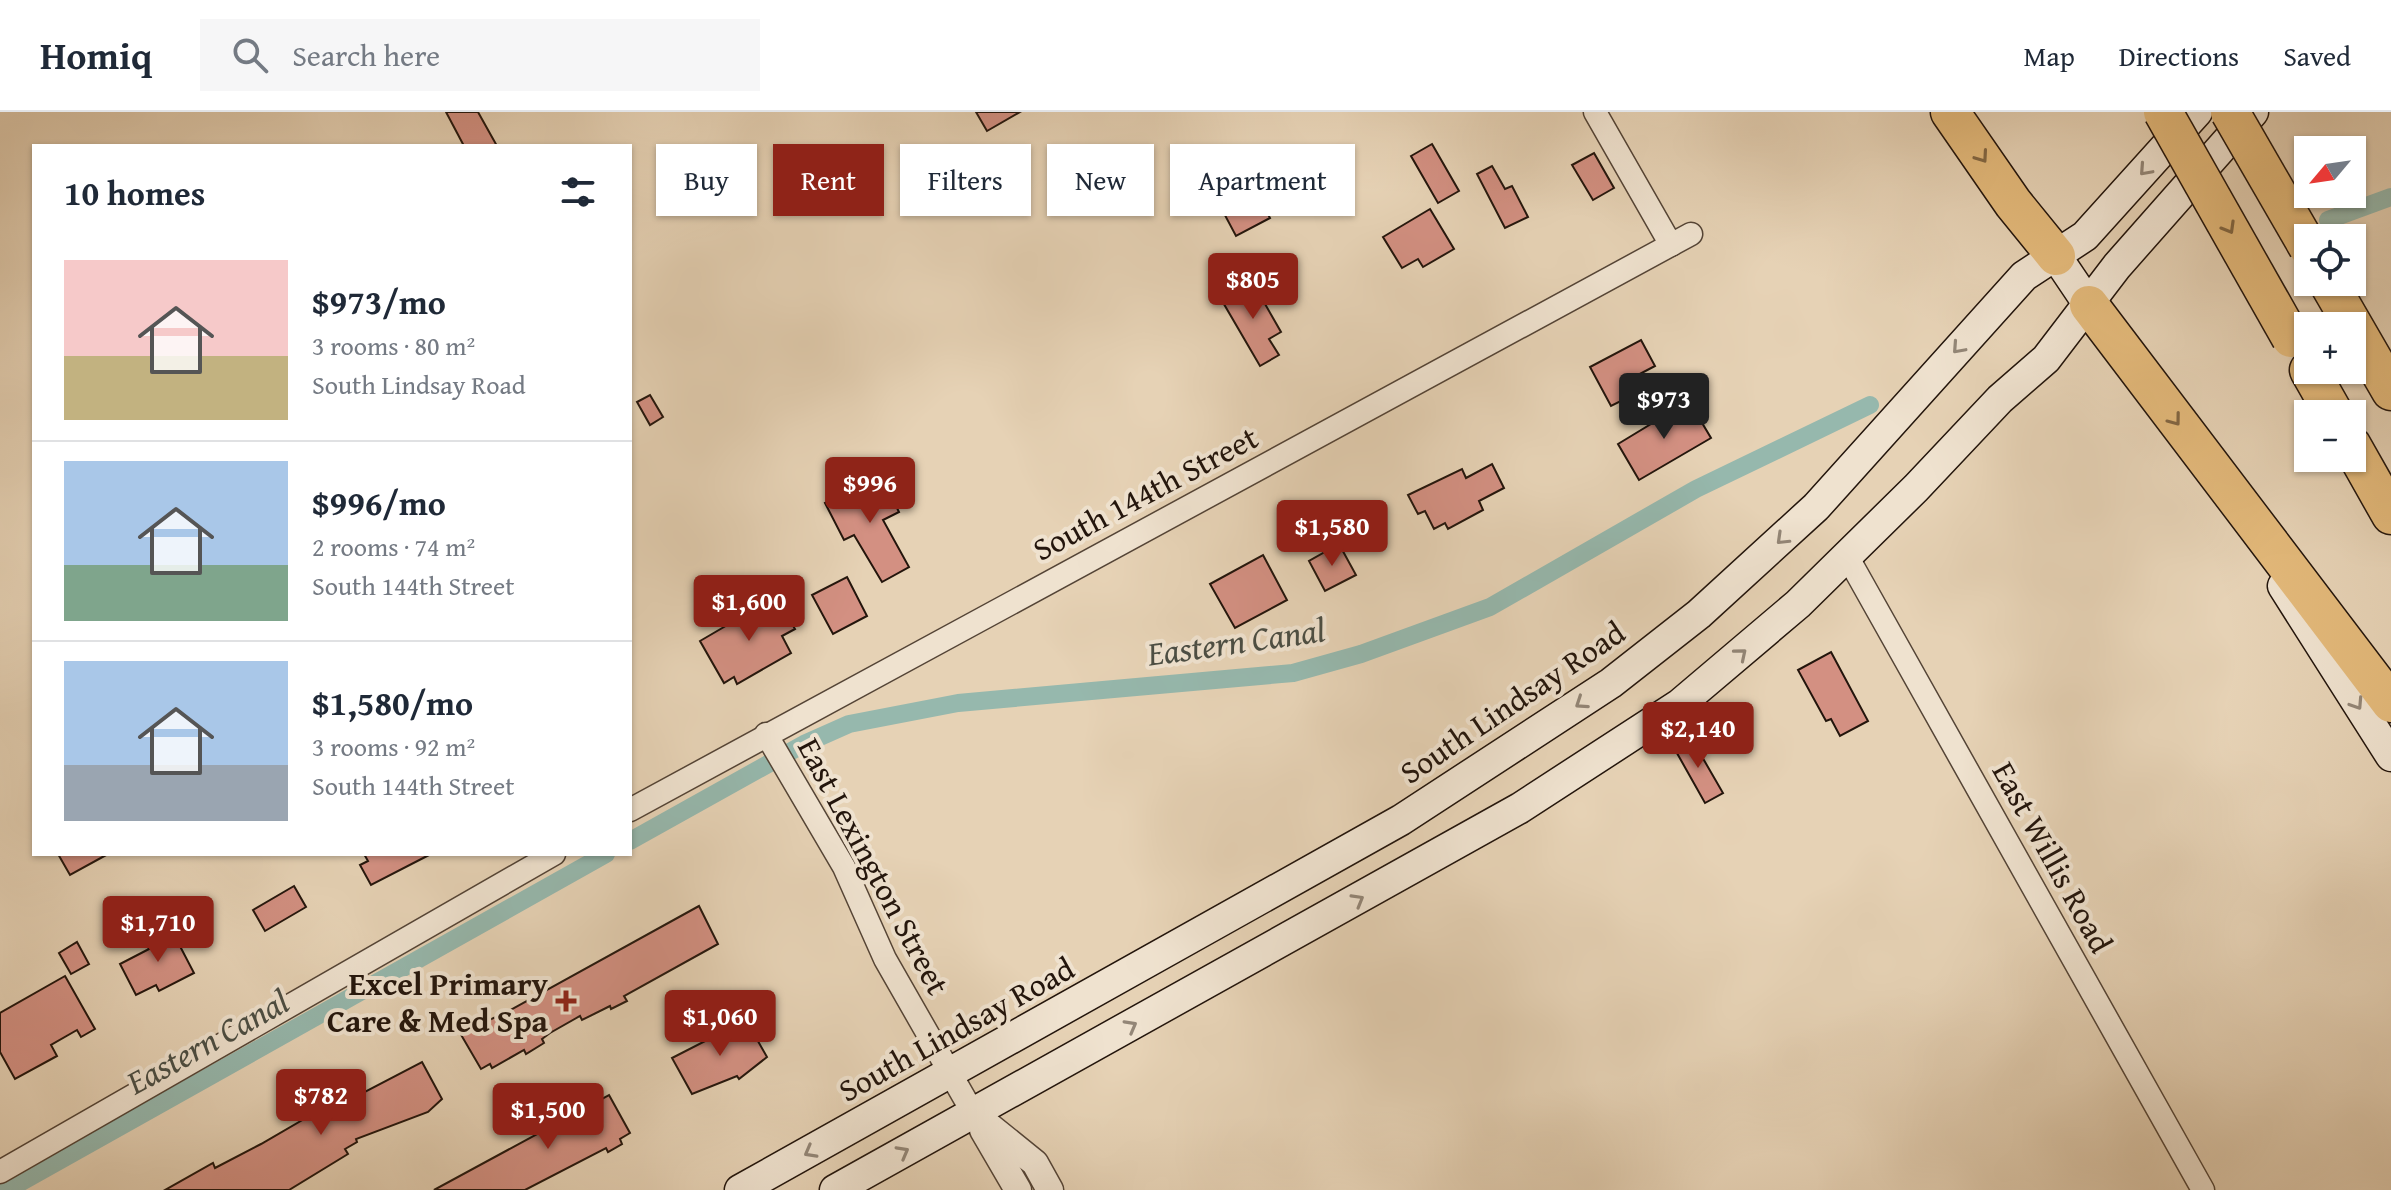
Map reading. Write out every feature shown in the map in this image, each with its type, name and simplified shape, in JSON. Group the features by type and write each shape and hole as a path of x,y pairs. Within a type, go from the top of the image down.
{"highway":[{"path":"1950,112 2013,203 2056,256"},
{"path":"2163,112 2294,342"},
{"path":"2230,112 2295,224"},
{"path":"2336,296 2391,391"},
{"path":"2089,305 2391,703"},
{"path":"2366,471 2391,515"}],"main road":[{"name":"South Lindsay Road","path":"740,1190 1401,820 1611,683 1699,614 1816,507 2024,276 2085,236 2197,112"},
{"path":"835,1190 1520,808 1680,704 1748,648 1847,556 2000,399 2046,359 2117,266 2253,112"},
{"path":"2056,256 2089,305"},
{"path":"2209,464 2391,756"}],"street":[{"path":"1595,112 1671,245"},
{"name":"South 144th Street","path":"632,809 769,740 1691,234"},
{"name":"East Willis Road","path":"1847,556 2203,1190"},
{"name":"East Lexington Street","path":"769,740 844,867 885,959 973,1113"},
{"path":"0,1172 551,856"},
{"path":"973,1113 1018,1190"},
{"path":"973,1113 1035,1163 1050,1190"}],"building":[{"path":"446,112 478,112 496,144 463,144"},
{"path":"976,112 1020,112 987,131"},
{"path":"1432,144 1459,191 1438,203 1411,156"},
{"path":"1594,153 1614,188 1593,200 1572,165"},
{"path":"1492,166 1505,189 1512,186 1528,217 1505,228 1477,174"},
{"path":"1430,209 1454,249 1423,267 1418,259 1402,268 1383,237"},
{"path":"1225,216 1269,216 1270,218 1236,236"},
{"path":"1252,281 1281,332 1269,339 1279,355 1260,366 1221,299"},
{"path":"1641,340 1655,366 1634,377 1641,391 1611,406 1590,367"},
{"path":"650,395 663,417 650,425 637,402"},
{"path":"1689,401 1711,438 1639,480 1618,444"},
{"path":"1492,464 1504,488 1479,501 1483,510 1448,529 1445,523 1434,529 1425,511 1418,514 1408,495 1462,469 1466,478"},
{"path":"880,474 899,512 883,520 909,567 882,582 854,535 844,540 825,503"},
{"path":"1339,544 1356,575 1325,591 1309,561"},
{"path":"1263,555 1287,600 1235,628 1210,584"},
{"path":"847,577 867,616 833,634 812,595"},
{"path":"779,602 795,629 782,636 791,653 737,684 734,677 724,683 700,641 760,606 762,611"},
{"path":"1831,652 1868,721 1840,736 1831,719 1826,721 1798,670"},
{"path":"1690,736 1723,793 1705,803 1673,746"},
{"path":"59,856 104,856 70,875"},
{"path":"365,856 427,856 371,885 360,865 368,861"},
{"path":"294,886 306,907 265,931 253,910"},
{"path":"699,906 718,944 624,996 627,1001 582,1020 580,1016 550,1033 542,1039 544,1043 526,1054 524,1050 492,1068 490,1064 481,1069 460,1033 507,1012"},
{"path":"170,927 194,973 159,991 156,985 136,995 120,964 149,949 144,941"},
{"path":"77,942 89,964 71,974 59,953"},
{"path":"65,976 95,1029 81,1037 77,1030 51,1045 57,1056 15,1079 0,1052 0,1013"},
{"path":"746,1020 767,1057 739,1079 737,1076 692,1094 672,1058"},
{"path":"422,1062 442,1099 428,1112 356,1139 357,1142 345,1149 348,1154 289,1190 165,1190 213,1163 215,1168 261,1144 335,1101 338,1106"},
{"path":"609,1095 630,1133 620,1139 622,1144 608,1152 606,1148 525,1190 434,1190"}],"waterway":[{"name":"Eastern Canal","path":"2328,220 2391,197"},
{"name":"Eastern Canal","path":"632,840 804,744 849,724 958,703 1293,673 1361,654 1490,607 1696,489 1870,405"},
{"name":"Eastern Canal","path":"7,1190 602,856"}],"place":[{"name":"Excel Primary Care & Med Spa","path":"566,1001"}]}
